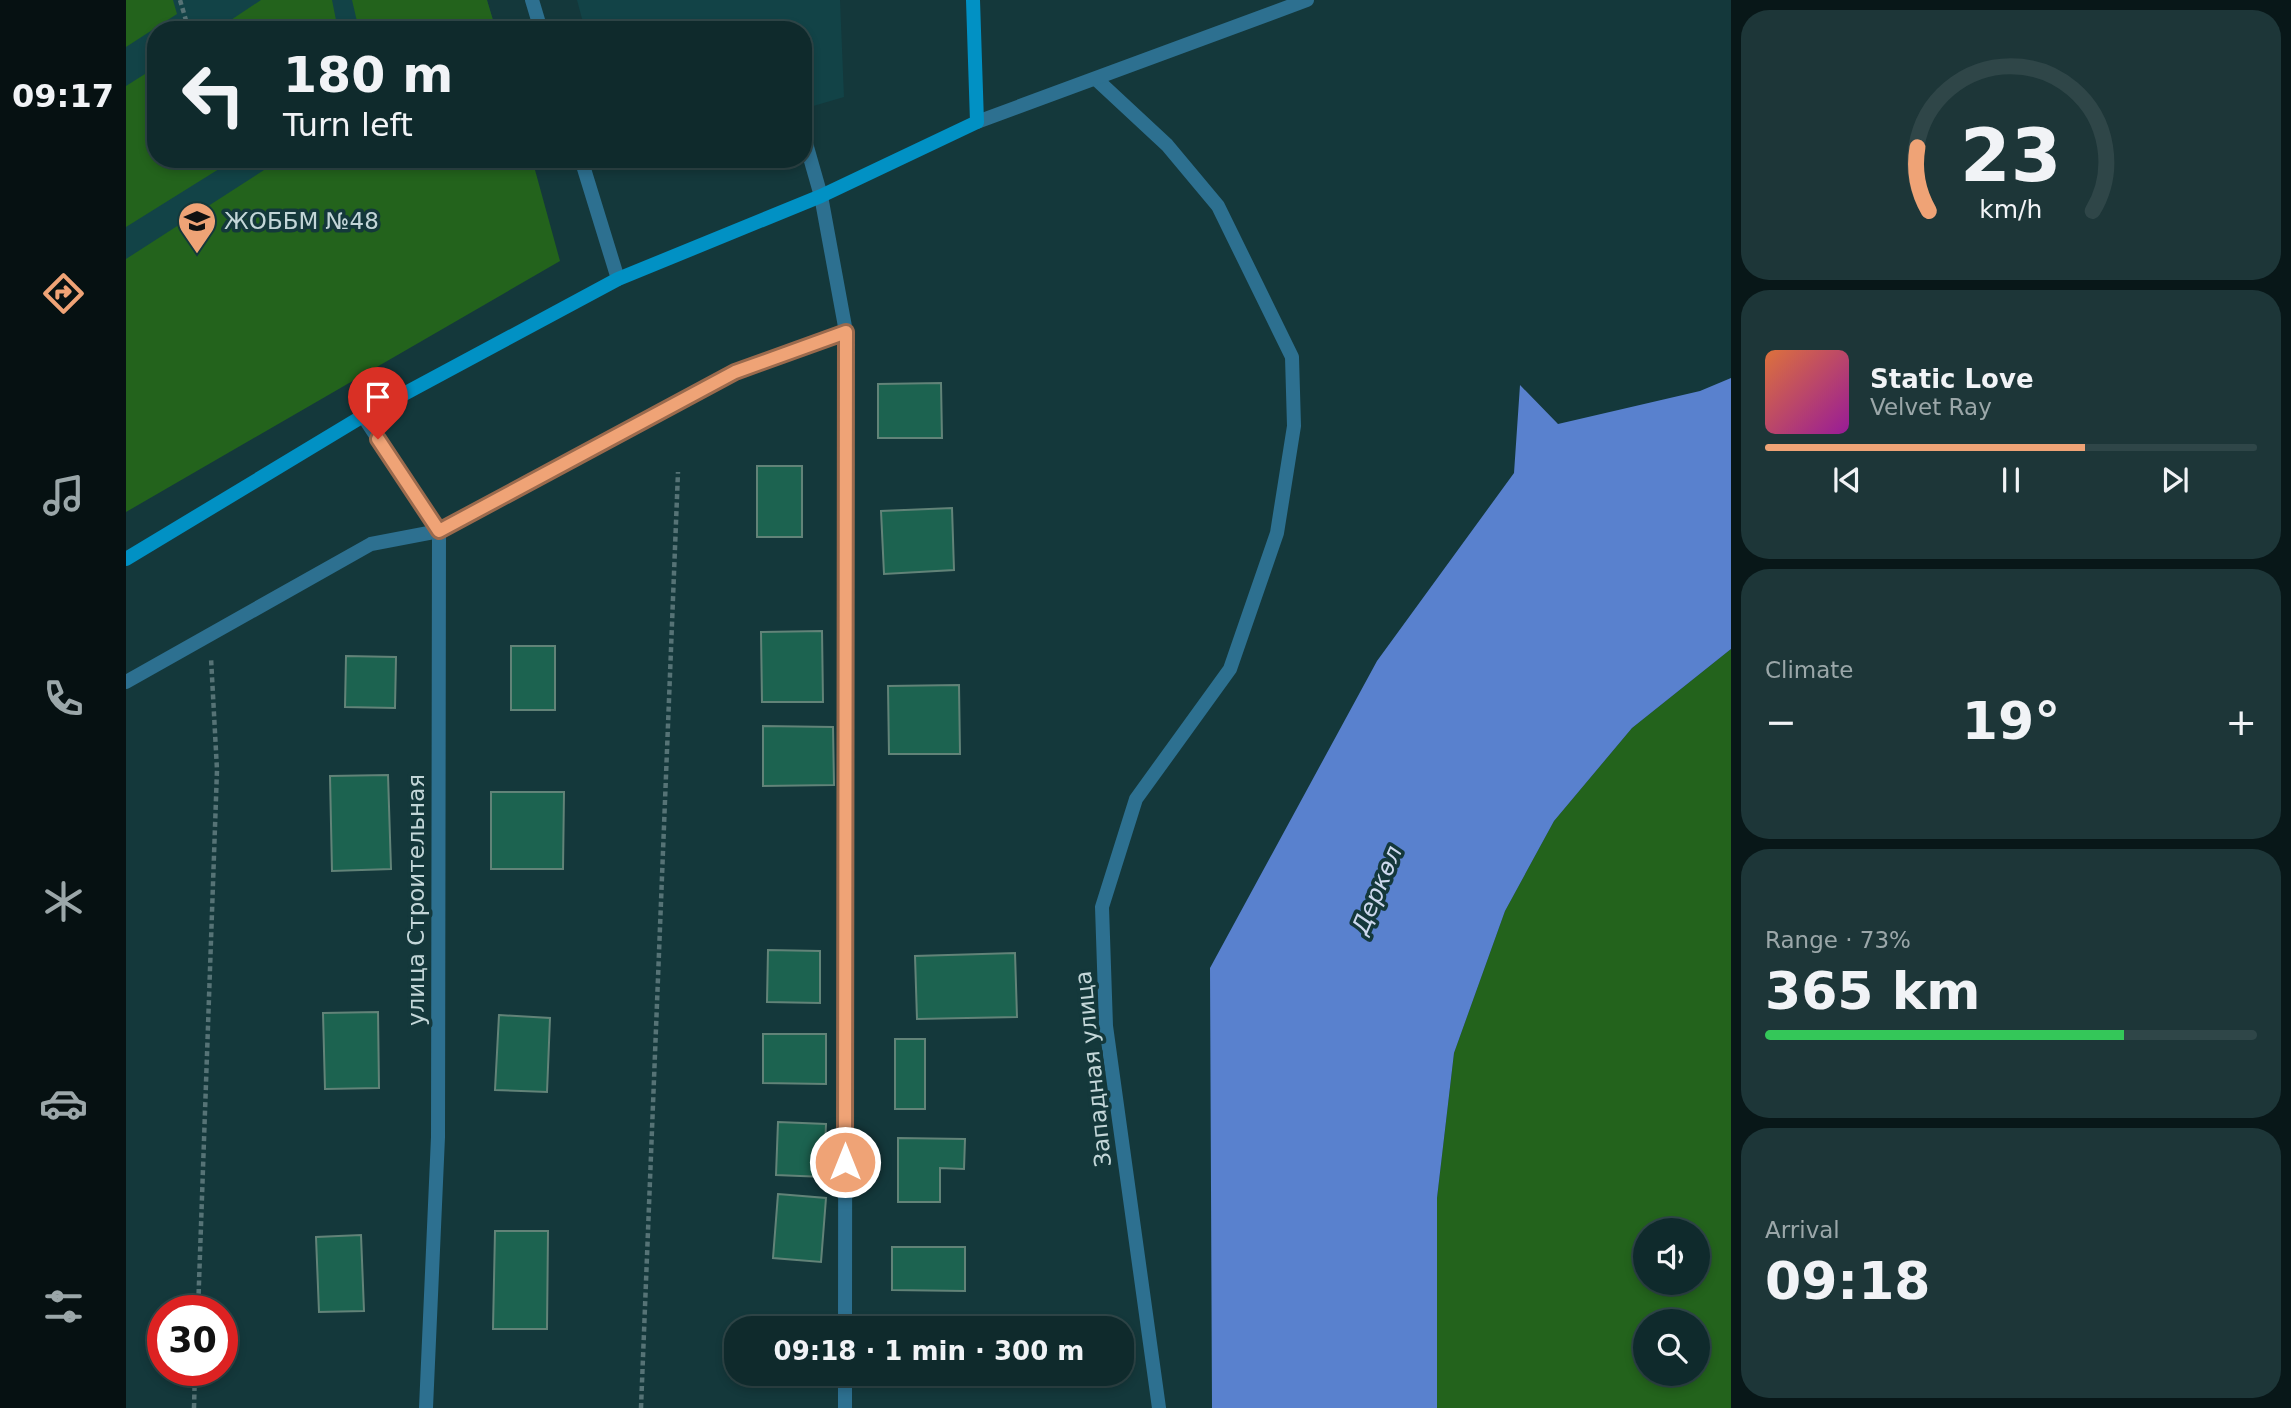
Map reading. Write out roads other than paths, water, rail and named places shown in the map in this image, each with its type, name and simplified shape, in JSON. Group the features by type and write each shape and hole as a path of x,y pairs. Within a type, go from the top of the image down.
{"main road":[{"path":"126,559 363,416 618,279 821,196 977,122 974,0"}],"street":[{"path":"532,0 538,21"},
{"path":"977,122 1307,0"},
{"name":"Западная улица","path":"1096,79 1167,145 1218,205 1292,357 1294,426 1277,533 1230,669 1136,799 1102,907 1106,1026 1159,1408"},
{"path":"812,164 821,196 846,332 845,1316"},
{"path":"584,168 618,279"},
{"path":"126,682 371,544 439,531 735,372 846,332"},
{"path":"363,416 439,531"},
{"name":"улица Строительная","path":"426,1408 438,1137 439,531"},
{"path":"845,1386 845,1408"}],"water":[{"name":"Деркөл","path":"1731,378 1731,649 1632,728 1554,821 1505,911 1454,1053 1437,1198 1437,1408 1212,1408 1210,968 1377,661 1514,473 1520,385 1558,424 1700,391"}],"place":[{"name":"ЖОББМ №48","path":"197,255"}]}
